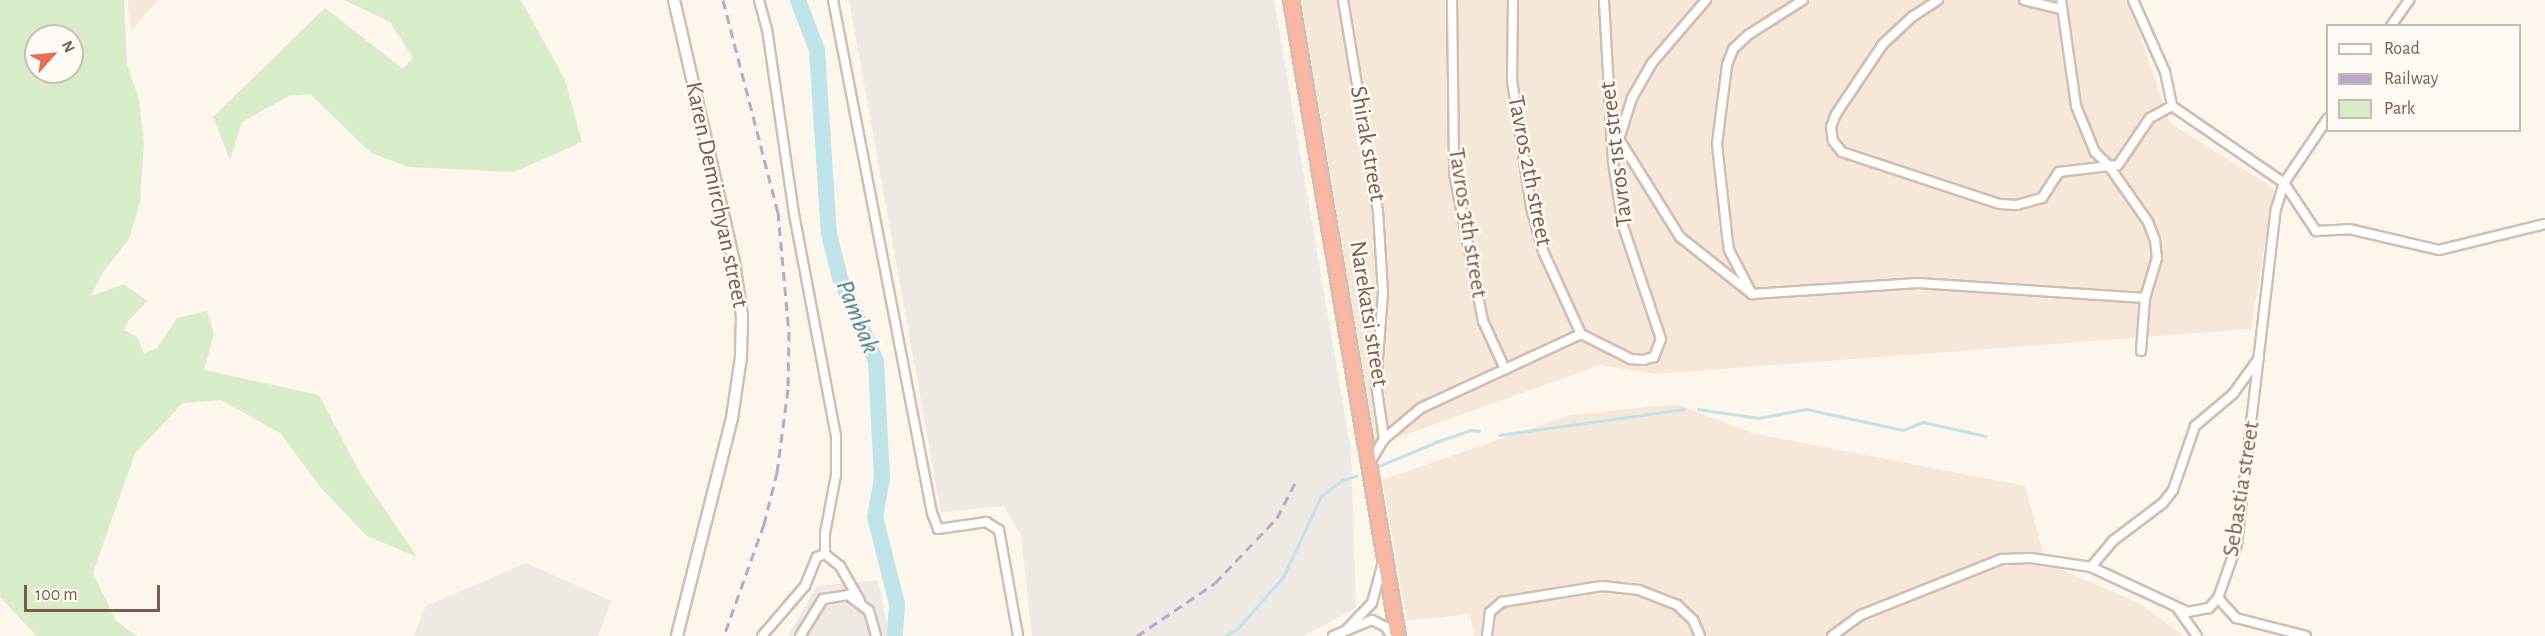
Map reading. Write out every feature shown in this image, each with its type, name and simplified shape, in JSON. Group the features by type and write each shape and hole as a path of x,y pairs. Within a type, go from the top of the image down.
{"highway":[{"name":"Narekatsi street","path":"1291,0 1398,636"}],"main road":[{"name":"Karen Demirchyan street","path":"674,0 734,262 742,316 741,357 732,418 677,636"}],"street":[{"path":"759,0 767,29 794,214 836,437 836,475 825,532 825,554"},
{"path":"833,0 932,513 938,529 986,522 999,530 1018,636"},
{"name":"Shirak street","path":"1343,0 1378,211 1383,293 1376,384 1384,439"},
{"name":"Tavros 3th street","path":"1452,0 1456,184 1483,321 1505,369"},
{"name":"Tavros 2th street","path":"1512,0 1512,80 1531,207 1562,299 1581,334"},
{"name":"Tavros 1st street","path":"1581,334 1631,359 1654,357 1660,349 1661,339 1623,226 1604,0"},
{"path":"1706,0 1652,63 1632,98 1615,138 1680,237 1752,294 1918,283 2145,298"},
{"path":"1752,294 1729,250 1727,235 1717,144 1726,65 1733,49 1748,35 1803,0"},
{"path":"1938,0 1912,16 1883,44 1836,114 1831,127 1833,141 1842,152 2000,204 2017,206 2042,198 2059,172 2118,165 2155,113 2172,106"},
{"path":"2024,0 2060,9"},
{"path":"2061,0 2060,9 2076,106 2095,152 2109,166 2148,222 2155,240 2157,258 2145,298 2141,351"},
{"path":"2133,0 2165,72 2172,106 2284,183 2316,231 2349,229 2439,250 2545,224"},
{"path":"2392,24 2409,0"},
{"name":"Sebastia street","path":"2218,598 2237,544 2262,354 2276,208 2284,183 2326,121"},
{"path":"1369,464 1384,439 1421,408 1581,334"},
{"path":"2091,567 2114,540 2163,503 2173,490 2195,426 2233,394 2262,354"},
{"path":"825,554 840,566 873,619 876,636"},
{"path":"762,636 806,586 817,557 825,554"},
{"path":"1346,630 1372,603 1379,586 1384,554"},
{"path":"1832,636 1861,615 2002,559 2031,558 2091,567 2178,609 2199,612 2218,598 2236,618 2306,636"},
{"path":"1487,636 1490,612 1502,602 1602,586 1639,590 1677,605 1686,611 1699,635"},
{"path":"800,636 823,598 848,595 860,601"},
{"path":"2178,609 2197,636"},
{"path":"1333,636 1376,620 1391,636"}],"shaded area":[{"path":"128,0 158,0 131,31"},
{"path":"849,0 1274,0 1351,451 1356,608 1303,636 1032,636 1021,535 1004,506 941,512"},
{"path":"1298,0 2128,0 2170,123 2274,188 2251,329 1656,374 1600,365 1371,447"},
{"path":"1677,404 1752,433 2025,486 2046,563 2137,602 2184,636 1474,636 1470,614 1407,621 1382,480 1570,415"},
{"path":"526,563 612,601 598,636 414,636 426,606"},
{"path":"878,580 889,636 788,636 817,586"}],"green space":[{"path":"0,0 124,0 127,65 139,99 144,143 140,202 129,239 103,272 91,296 124,284 147,301 128,321 124,330 137,337 144,354 157,348 177,318 207,311 214,334 204,370 319,395 360,473 417,557 367,536 321,488 280,433 221,400 183,403 135,453 93,573 116,621 137,636 37,636 0,597"},
{"path":"344,0 521,0 565,80 582,142 514,172 409,167 371,153 310,94 289,96 242,122 230,160 213,117 325,8 403,69 413,58 390,22"}],"waterway":[{"name":"Pambak","path":"798,0 817,50 829,234 840,278 876,361 882,478 875,517 897,604 895,636"},
{"path":"1499,435 1684,409"},
{"path":"1698,409 1758,418 1806,409 1903,430 1923,422 1985,436"},
{"path":"1376,467 1470,430 1479,431"},
{"path":"1225,636 1238,628 1283,577 1321,496 1342,480 1356,476"}],"railway":[{"path":"723,0 778,212 789,332 788,389 777,472 764,524 724,636"},
{"path":"1137,636 1215,583 1277,518 1296,481"}]}
